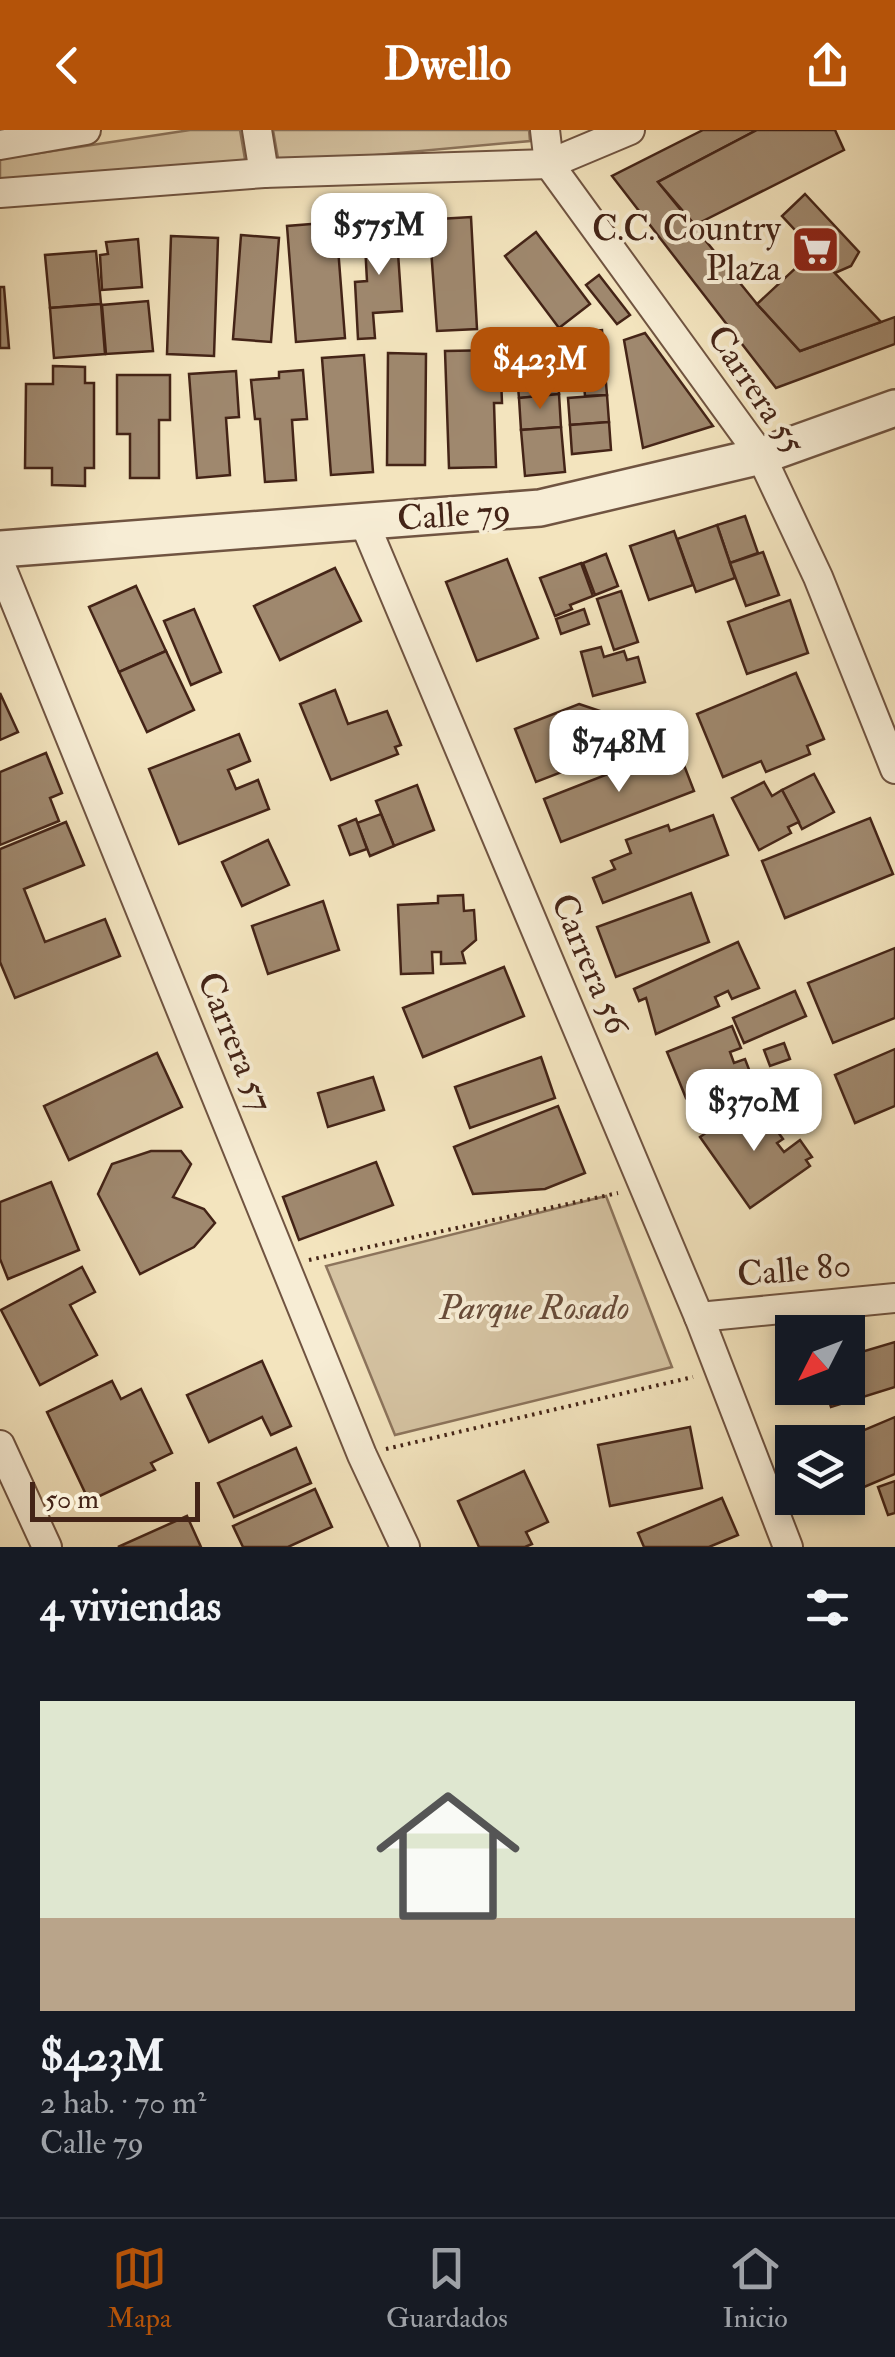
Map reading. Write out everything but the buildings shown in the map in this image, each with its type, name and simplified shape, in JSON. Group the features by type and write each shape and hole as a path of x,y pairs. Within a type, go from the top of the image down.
{"street":[{"path":"0,145 86,130"},
{"path":"256,130 264,173"},
{"name":"Carrera 55","path":"545,130 549,164 761,456 818,577 895,769"},
{"path":"0,193 264,173 549,164 630,130"},
{"name":"Calle 79","path":"0,549 540,508 761,456 895,408"},
{"name":"Carrera 56","path":"364,522 699,1317 788,1547"},
{"name":"Carrera 57","path":"0,564 362,1455 406,1547"},
{"name":"Calle 80","path":"699,1317 895,1298"},
{"path":"0,1445 47,1547"}],"path":[{"path":"285,1265 643,1188"},
{"path":"362,1455 718,1371"}],"green space":[{"path":"190,130 240,130 246,165 0,186 0,159"},
{"path":"273,130 529,130 530,141 279,164"},
{"name":"Parque Rosado","path":"606,1196 672,1367 395,1435 326,1266"}],"place":[{"name":"C.C. Country Plaza","path":"816,249"}]}
